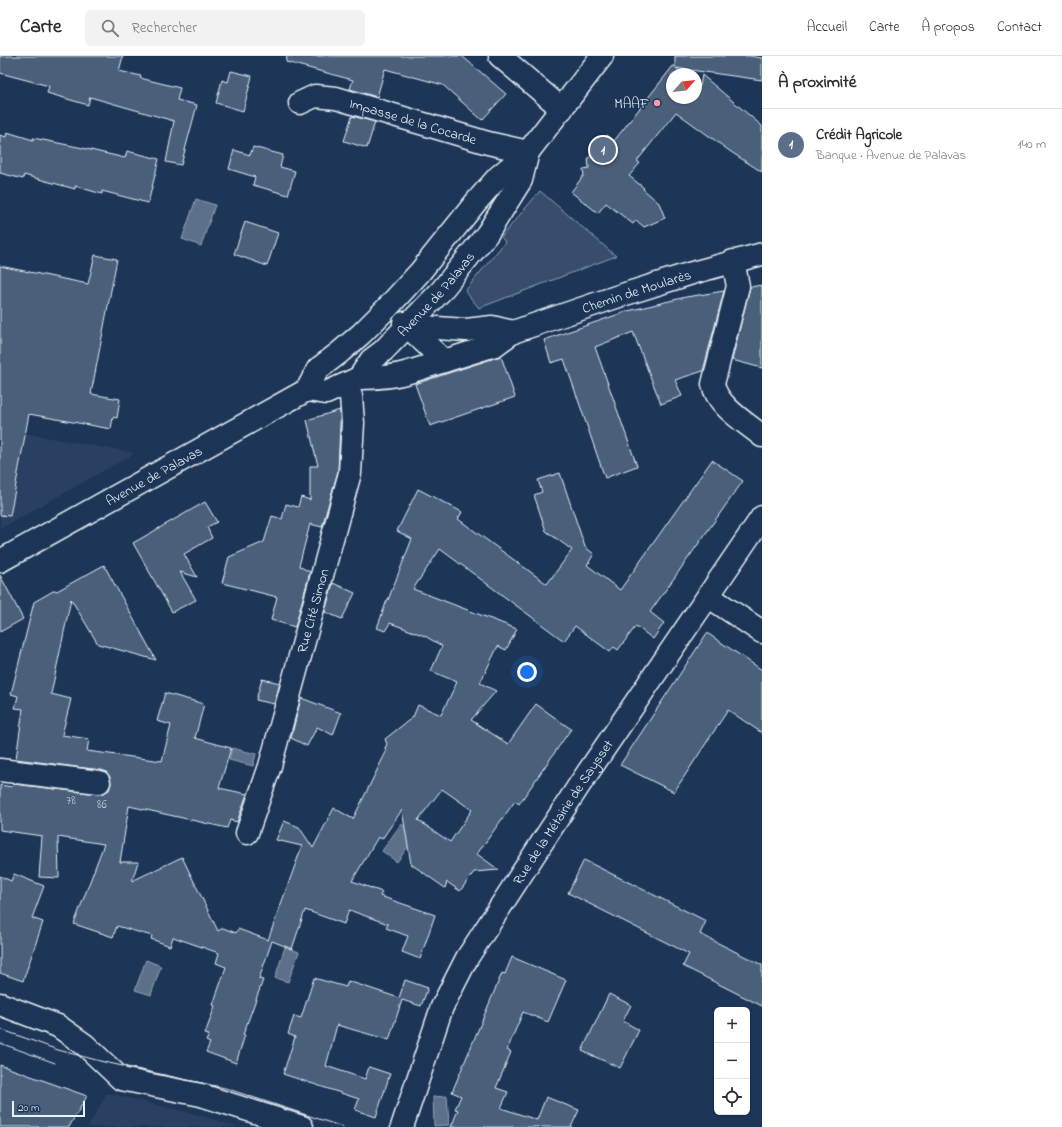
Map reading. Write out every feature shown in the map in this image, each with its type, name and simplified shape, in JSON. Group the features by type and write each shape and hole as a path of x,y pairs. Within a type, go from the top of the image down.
{"street":[{"path":"500,56 562,109"},
{"name":"Avenue de Palavas","path":"0,561 307,390 318,368 339,353 361,334 387,308 420,272 476,202 498,178 528,152 602,56"},
{"name":"Impasse de la Cocarde","path":"300,103 315,96 336,98 488,142 528,152"},
{"name":"Avenue de Palavas","path":"352,382 371,360 383,351 408,326 448,282 487,234 521,180 528,152"},
{"name":"Chemin de Moularès","path":"352,382 397,375 444,361 495,345 513,332 616,297 692,272 762,254"},
{"path":"733,261 738,286 713,384 714,391 724,405 762,436"},
{"path":"387,308 444,361"},
{"name":"Chemin de Moularès","path":"408,326 466,330 492,328 513,332"},
{"path":"307,390 326,393 352,382"},
{"name":"Rue Cité Simon","path":"247,833 270,766 350,473 353,423 351,396 352,382"},
{"name":"Rue de la Métairie de Saysset","path":"402,1127 442,1007 466,958 580,784 762,517"},
{"path":"708,596 762,632"},
{"path":"0,770 100,782"},
{"path":"0,1004 58,1026 85,1044 122,1079 201,1096 302,1127"}],"shaded area":[{"path":"540,191 616,256 479,308 465,291 505,242 501,237"},
{"path":"196,199 215,205 201,246 182,239"},
{"path":"0,429 135,453 0,529"},
{"path":"232,748 256,754 253,766 229,760"},
{"path":"401,824 417,834 397,862 382,851"},
{"path":"285,947 299,952 288,982 275,978"},
{"path":"146,960 161,966 151,995 135,990"},
{"path":"107,1093 195,1114 238,1127 88,1127"},
{"path":"447,1096 449,1125 434,1126 433,1097"}],"building":[{"path":"0,56 123,56 119,71 180,88 177,100 197,105 181,165 166,162 174,121 90,97 88,105 47,93 49,86 0,73"},
{"path":"287,56 462,56 506,94 482,120 443,85 385,69 377,97 350,89 353,80 286,62"},
{"path":"675,56 749,56 762,58 762,80 702,72 702,68 671,68 673,66 675,67"},
{"path":"231,71 252,76 243,111 216,103 222,80 228,82"},
{"path":"666,75 666,104 702,104 702,75 762,126 762,172 731,152 676,112 637,161 640,163 629,176 659,203 665,218 644,227 636,220 633,224 606,203 598,213 571,192 584,175 583,169 589,168 588,159 607,135 614,141"},
{"path":"352,116 375,122 367,148 344,141"},
{"path":"7,132 33,140 33,138 125,158 127,151 159,159 148,203 102,191 102,194 75,186 75,189 24,175 23,179 0,173 0,135 6,137"},
{"path":"253,147 283,155 280,167 295,171 288,195 253,185 255,177 229,169 234,150 250,155"},
{"path":"245,222 278,233 267,266 234,254"},
{"path":"95,255 117,259 91,394 120,399 117,418 113,417 111,429 29,414 10,516 0,515 0,266 88,284"},
{"path":"762,285 762,368 732,360 750,287"},
{"path":"724,291 703,371 675,380 682,396 661,404 633,332 595,347 637,466 605,478 564,359 551,363 544,340 628,311 686,297"},
{"path":"501,356 515,397 430,426 415,384"},
{"path":"340,410 338,471 322,527 310,524 299,566 310,572 295,627 271,620 277,597 222,583 229,557 264,542 272,516 282,519 286,504 298,507 301,497 310,500 310,466 318,466 307,420"},
{"path":"712,460 743,481 650,612 664,623 653,639 636,626 618,650 614,647 610,652 575,626 564,641 440,549 413,589 517,629 506,650 498,646 480,683 496,691 471,720 508,744 536,704 571,729 519,804 515,801 477,854 499,870 474,872 460,891 447,882 445,888 411,864 402,810 382,839 378,837 352,881 382,892 380,896 435,915 420,959 402,952 408,936 386,928 388,924 349,910 344,924 305,910 292,949 272,941 259,979 263,980 243,1035 245,1035 236,1063 206,1052 210,1043 206,1041 209,1035 205,1034 226,967 216,963 219,953 173,937 170,946 151,939 152,936 117,926 113,937 74,924 104,844 58,837 59,878 39,877 42,836 0,830 0,785 12,787 13,784 98,794 109,790 111,784 110,777 106,772 100,770 16,759 23,709 15,708 18,696 11,694 34,602 104,565 156,660 98,644 71,599 51,694 71,699 62,735 89,739 87,751 162,761 171,725 157,721 165,693 204,704 195,738 231,748 219,788 247,794 237,822 230,820 227,828 129,806 120,862 138,862 132,881 182,857 218,931 223,928 236,933 238,929 268,940 302,846 276,840 284,821 299,827 313,848 334,808 353,819 386,752 385,748 387,744 385,739 413,717 418,705 441,715 457,682 431,671 442,646 425,636 390,623 385,631 377,628 412,539 397,531 418,489 462,512 458,519 547,584 572,550 546,531 534,495 542,492 538,480 560,473 585,547 594,554 587,565 620,590","holes":["442,789 472,810 450,842 418,820"]},
{"path":"205,502 217,522 207,527 212,538 184,554 197,577 180,572 196,600 172,612 133,543"},
{"path":"0,575 23,619 0,632"},
{"path":"333,583 355,593 342,619 325,612"},
{"path":"707,633 762,670 762,733 728,710 674,792 620,765"},
{"path":"262,679 280,683 274,704 256,700"},
{"path":"301,698 341,713 333,735 317,727 307,746 291,738"},
{"path":"584,860 706,921 700,934 762,965 762,1006 683,966 689,954 568,893"},
{"path":"14,874 44,886 32,918 43,922 23,981 0,973 0,876 11,881"},
{"path":"512,957 566,980 548,1022 523,1012 507,1050 511,1052 496,1088 508,1092 501,1108 537,1120 546,1097 579,1110 571,1127 451,1127 458,1110 455,1109 461,1096 452,1092 502,973 505,974"},
{"path":"314,978 346,987 348,981 399,998 405,980 428,988 421,1006 402,1000 389,1040 337,1025 326,1066 365,1079 369,1067 390,1074 376,1117 355,1110 359,1099 283,1074 295,1037 288,1034 294,1016 301,1018"},
{"path":"609,994 631,1005 623,1021 639,1030 620,1068 582,1051"},
{"path":"0,1065 87,1096 69,1127 0,1127"}],"tram line":[{"path":"0,1029 58,1050 104,1062 225,1088 343,1127"},
{"path":"0,1043 55,1063"}],"place":[{"name":"MAAF","path":"657,103"},
{"name":"Crédit Agricole","path":"603,150"}]}
